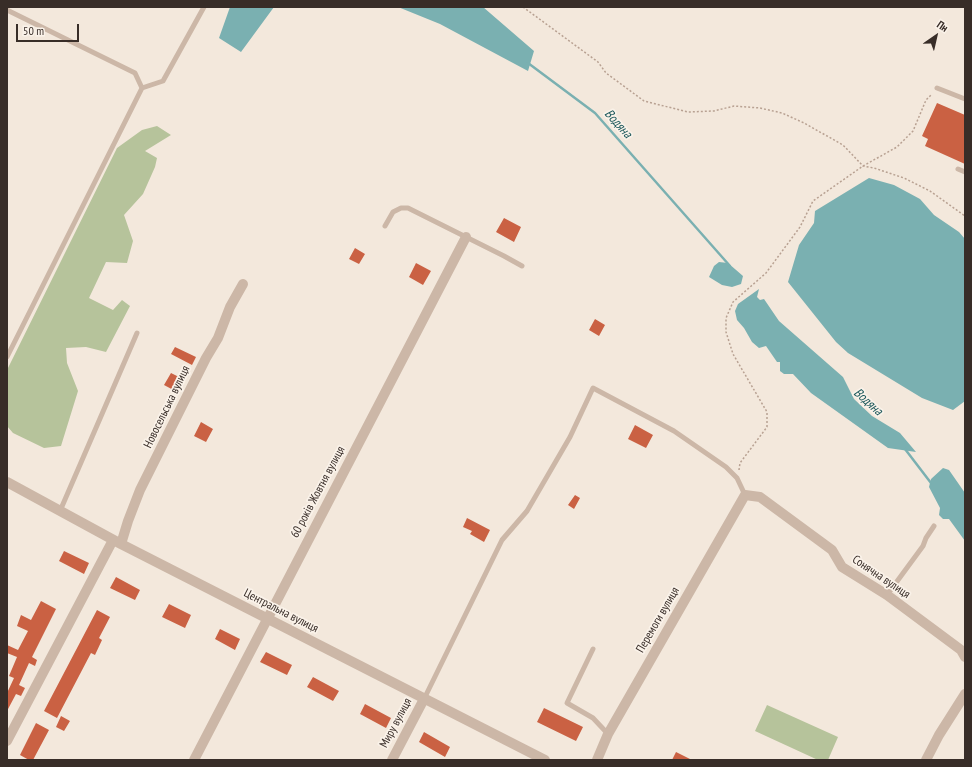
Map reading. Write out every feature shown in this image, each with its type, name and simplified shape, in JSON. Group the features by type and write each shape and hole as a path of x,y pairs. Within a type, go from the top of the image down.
{"street":[{"name":"60 років Жовтня вулиця","path":"194,760 466,237"},
{"name":"Новосельська вулиця","path":"7,741 128,521 140,490 206,358 218,338 230,307 243,284"},
{"name":"Центральна вулиця","path":"7,482 117,542 545,760"},
{"name":"Сонячна вулиця","path":"745,495 760,497 832,550 842,567 887,595 961,650 965,656"},
{"name":"Перемоги вулиця","path":"597,760 608,734 745,495"},
{"path":"926,760 939,735 965,694"},
{"name":"Миру вулиця","path":"392,760 424,698"}],"lane":[{"path":"7,357 142,88 163,81 204,7"},
{"path":"7,10 135,73 142,88"},
{"path":"937,88 965,99"},
{"path":"958,169 965,172"},
{"path":"385,226 393,212 401,208 408,208 522,266"},
{"path":"60,511 137,332"},
{"path":"424,698 502,540 527,511 570,437 593,388 674,431 726,468 737,478 745,495"},
{"path":"887,595 923,546 926,538 934,526"},
{"path":"593,649 567,703 593,718 608,734"}],"path":[{"path":"523,7 598,62 606,73 644,100 688,112 714,111 734,106 760,108 782,113 804,123 843,145 863,166 904,178 930,191 965,216"},
{"path":"737,478 740,463 767,427 767,412 733,354 726,332 726,318 733,302 766,273 800,227 813,201 863,166 897,147 913,131 926,100 937,88"}],"green space":[{"path":"157,126 171,135 145,151 157,158 155,167 143,194 124,215 133,241 127,263 106,262 89,298 113,310 122,300 130,306 106,352 86,347 66,348 67,363 78,391 61,446 44,448 13,433 7,426 7,370 117,148 142,130"},
{"path":"767,705 838,737 828,760 818,760 755,731"}],"water":[{"path":"230,7 274,7 241,52 219,38"},
{"path":"398,7 483,7 534,51 528,71 440,24"},
{"path":"869,178 894,185 920,199 934,215 959,232 965,239 965,401 953,410 922,398 848,353 836,342 788,282 799,245 814,223 815,211"},
{"path":"719,262 728,263 743,276 741,284 732,287 722,285 709,277 714,266"},
{"path":"759,289 757,297 760,300 764,299 779,321 843,377 854,399 872,416 900,433 916,452 888,448 811,393 793,374 784,374 780,371 780,362 777,362 766,346 759,348 752,342 744,328 737,320 735,311 738,304"},
{"path":"943,468 949,470 965,493 965,541 949,519 943,519 939,515 940,508 929,487 931,479"}],"building":[{"path":"937,103 965,115 965,164 925,146 928,139 922,136"},
{"path":"504,218 521,227 514,242 496,232"},
{"path":"355,248 365,254 359,264 349,259"},
{"path":"416,263 431,271 423,285 409,277"},
{"path":"595,319 605,325 599,336 589,330"},
{"path":"175,347 196,357 192,365 171,354"},
{"path":"171,373 185,380 179,393 164,385"},
{"path":"201,422 213,429 206,442 194,436"},
{"path":"635,425 653,435 646,448 628,439"},
{"path":"575,495 580,498 574,509 568,505"},
{"path":"467,518 490,530 484,542 470,534 472,531 463,527"},
{"path":"64,551 89,563 84,574 59,561"},
{"path":"116,577 140,590 135,600 110,588"},
{"path":"41,601 56,609 32,657 37,660 35,666 29,663 19,685 25,688 21,696 16,694 7,711 7,693 14,678 9,676 17,657 7,653 7,645 18,650 28,631 17,626 21,615 31,620"},
{"path":"169,604 191,615 185,628 162,617"},
{"path":"97,610 110,617 99,638 102,640 95,655 91,653 57,718 44,711"},
{"path":"220,629 240,639 235,650 215,639"},
{"path":"266,652 292,665 287,675 260,662"},
{"path":"313,677 339,691 333,701 307,687"},
{"path":"365,704 391,718 386,728 360,714"},
{"path":"544,708 583,727 576,741 537,722"},
{"path":"61,716 70,721 64,731 56,727"},
{"path":"36,723 49,730 33,760 29,760 20,755"},
{"path":"424,732 450,747 445,757 419,742"},
{"path":"676,752 692,760 672,760"}],"waterway":[{"name":"Водяна","path":"528,63 595,113 730,266"},
{"name":"Водяна","path":"905,449 931,483"}]}
